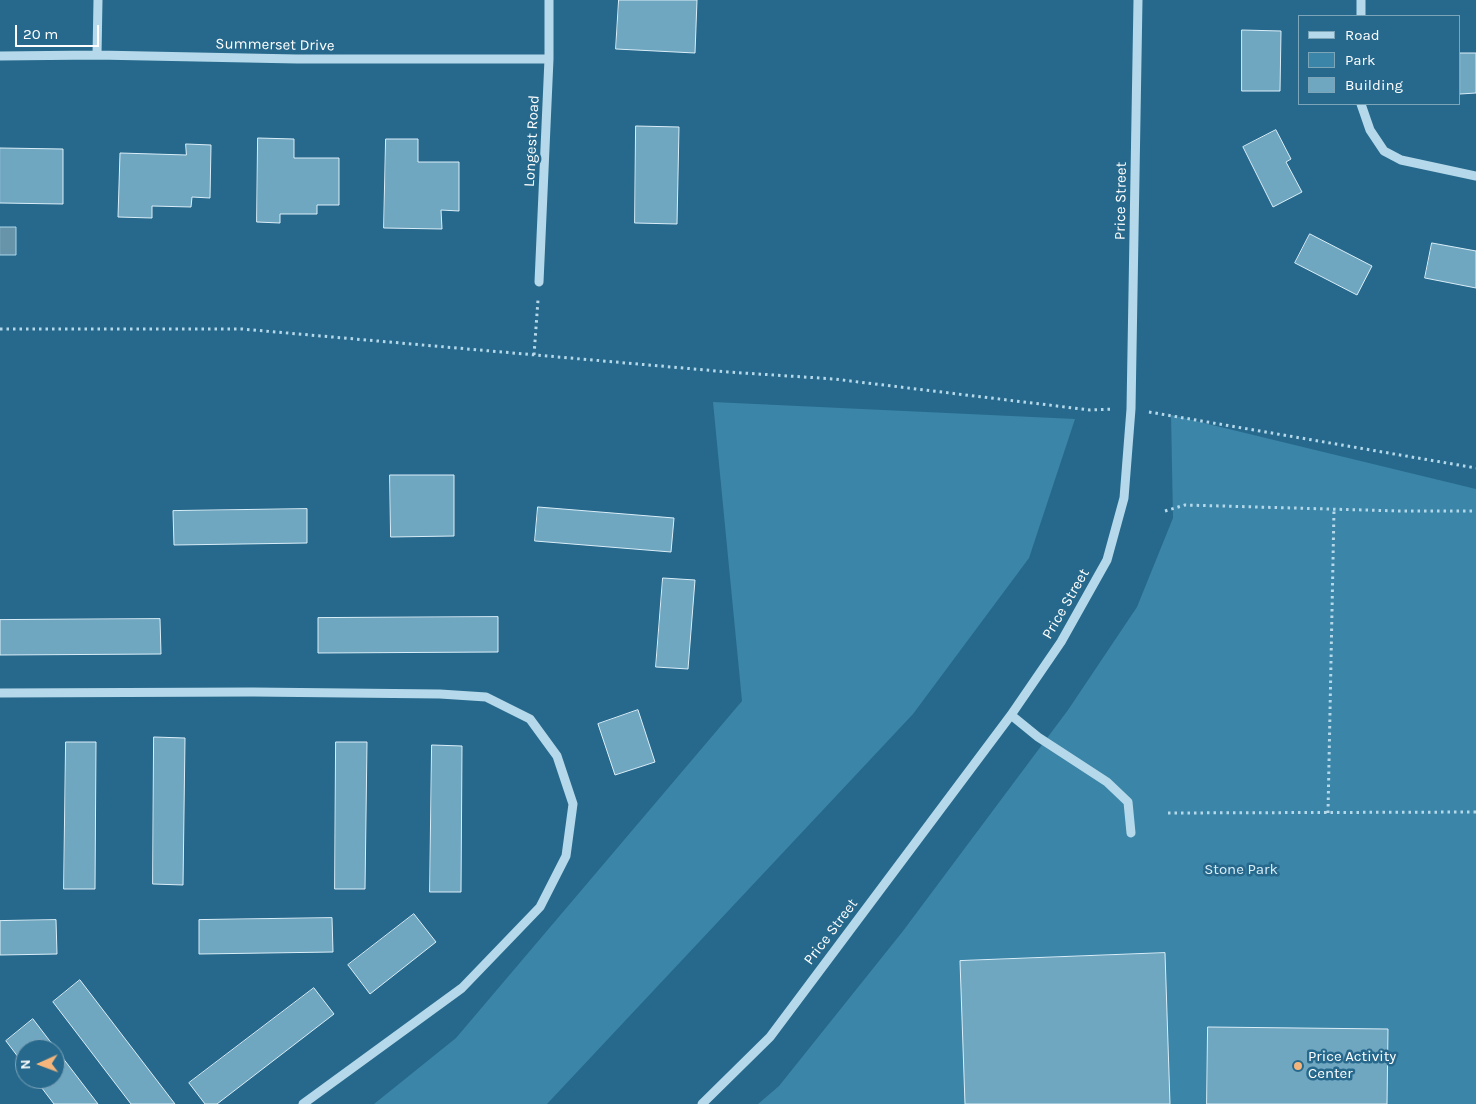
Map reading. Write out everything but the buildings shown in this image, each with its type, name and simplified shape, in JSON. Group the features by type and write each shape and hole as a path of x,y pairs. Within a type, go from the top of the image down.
{"street":[{"path":"97,55 98,0"},
{"name":"Longest Road","path":"539,282 550,0"},
{"name":"Price Street","path":"702,1104 770,1038 1011,715 1061,642 1107,560 1124,498 1131,409 1138,0"},
{"path":"1361,0 1361,15"},
{"name":"Summerset Drive","path":"0,56 97,55 297,60 549,59"},
{"path":"1362,105 1370,130 1384,151 1402,160 1476,176"},
{"path":"0,693 263,692 440,694 486,697 530,719 557,756 573,804 566,856 540,907 462,988 303,1104"},
{"path":"1011,715 1038,737 1107,782 1128,802 1132,833"}],"path":[{"path":"534,355 539,282"},
{"path":"0,329 242,329 728,372 834,379 1090,410 1131,409 1476,468"},
{"path":"1165,511 1185,505 1334,510 1476,511"},
{"path":"1328,813 1334,510"},
{"path":"1168,813 1476,812"}],"green space":[{"path":"713,402 1075,419 1029,558 913,714 547,1104 374,1104 456,1038 742,701"},
{"name":"Stone Park","path":"1171,415 1476,489 1476,1104 758,1104 779,1086 903,931 1068,710 1137,607 1173,518"}],"shaded area":[{"path":"0,227 16,227 16,255 0,255"}],"place":[{"name":"Price Activity Center","path":"1298,1066"}]}
